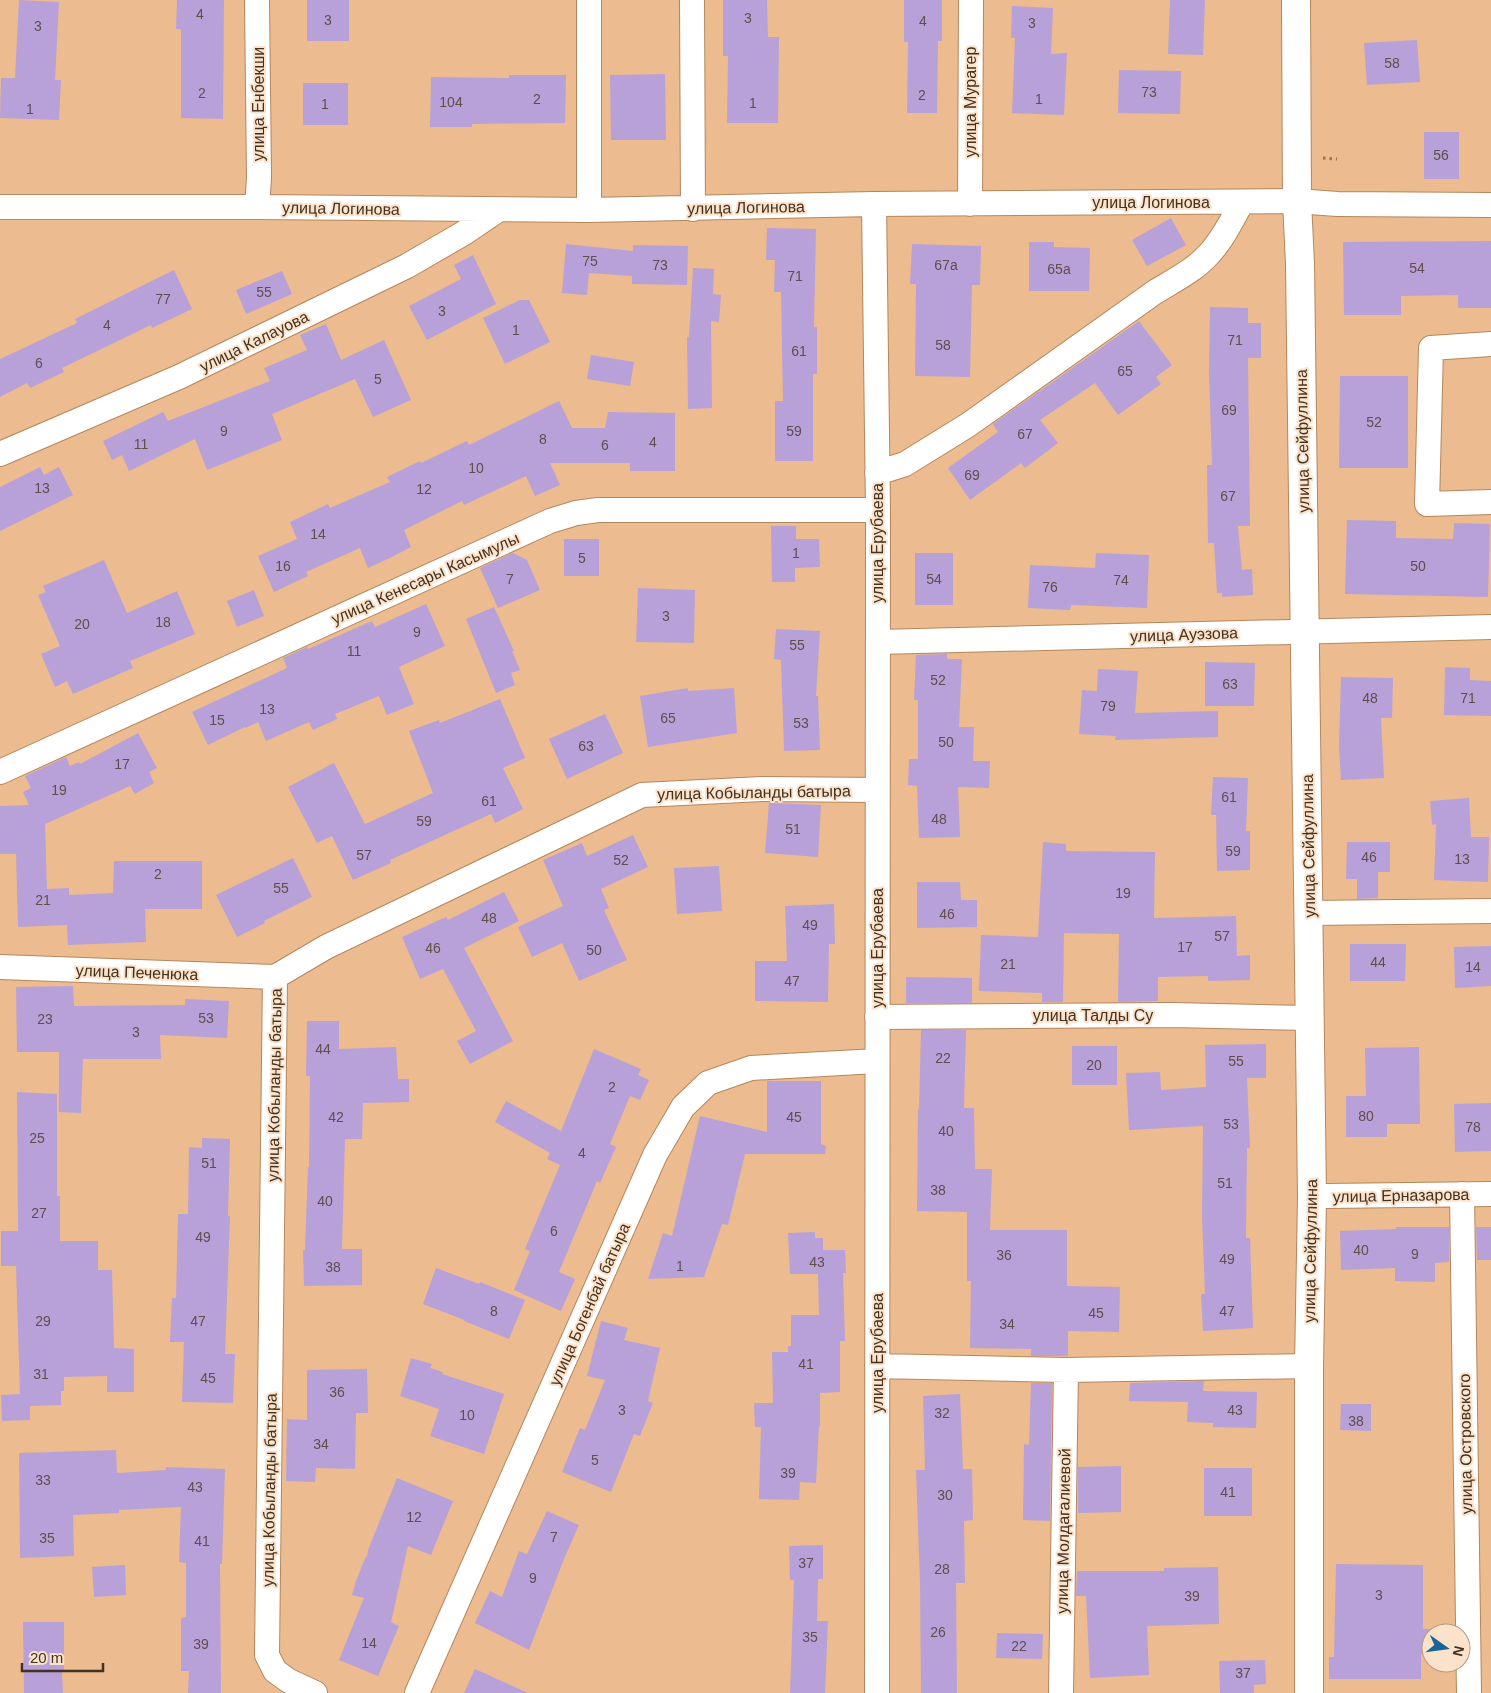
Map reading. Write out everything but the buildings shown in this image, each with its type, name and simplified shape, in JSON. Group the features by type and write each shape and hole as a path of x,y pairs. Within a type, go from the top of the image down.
{"main road":[{"name":"улица Сейфуллина","path":"1296,0 1297,201 1300,264 1312,1197 1309,1366 1309,1693"}],"street":[{"name":"улица Енбекши","path":"257,0 259,178 257,207"},
{"path":"589,0 589,210"},
{"path":"692,0 693,209"},
{"name":"улица Мурагер","path":"970,204 971,0"},
{"name":"улица Логинова","path":"0,207 589,210 874,204 1297,201 1337,204 1491,205"},
{"path":"877,473 905,464 968,425 1208,256 1221,239 1242,202"},
{"name":"улица Ерубаева","path":"874,204 878,510 877,1693"},
{"name":"улица Калауова","path":"0,454 179,377 406,266 464,233 498,210"},
{"path":"1491,344 1431,348 1427,504 1491,502"},
{"name":"улица Кенесары Касымулы","path":"0,772 542,524 576,513 598,510 878,510"},
{"name":"улица Ауэзова","path":"878,642 1491,627"},
{"name":"улица Кобыланды батыра","path":"315,1693 289,1681 275,1671 268,1656 275,977 326,947 642,795 762,788 877,790"},
{"path":"1308,913 1491,911"},
{"name":"улица Печенюка","path":"0,968 275,977"},
{"name":"улица Талды Су","path":"877,1017 1173,1015 1309,1018"},
{"name":"улица Богенбай батыра","path":"417,1693 655,1155 683,1107 708,1083 751,1068 877,1061"},
{"name":"улица Островского","path":"1462,1194 1469,1693"},
{"name":"улица Ерназарова","path":"1312,1197 1491,1194"},
{"path":"877,1366 1066,1370 1309,1366"},
{"name":"улица Молдагалиевой","path":"1061,1693 1066,1370"}]}
